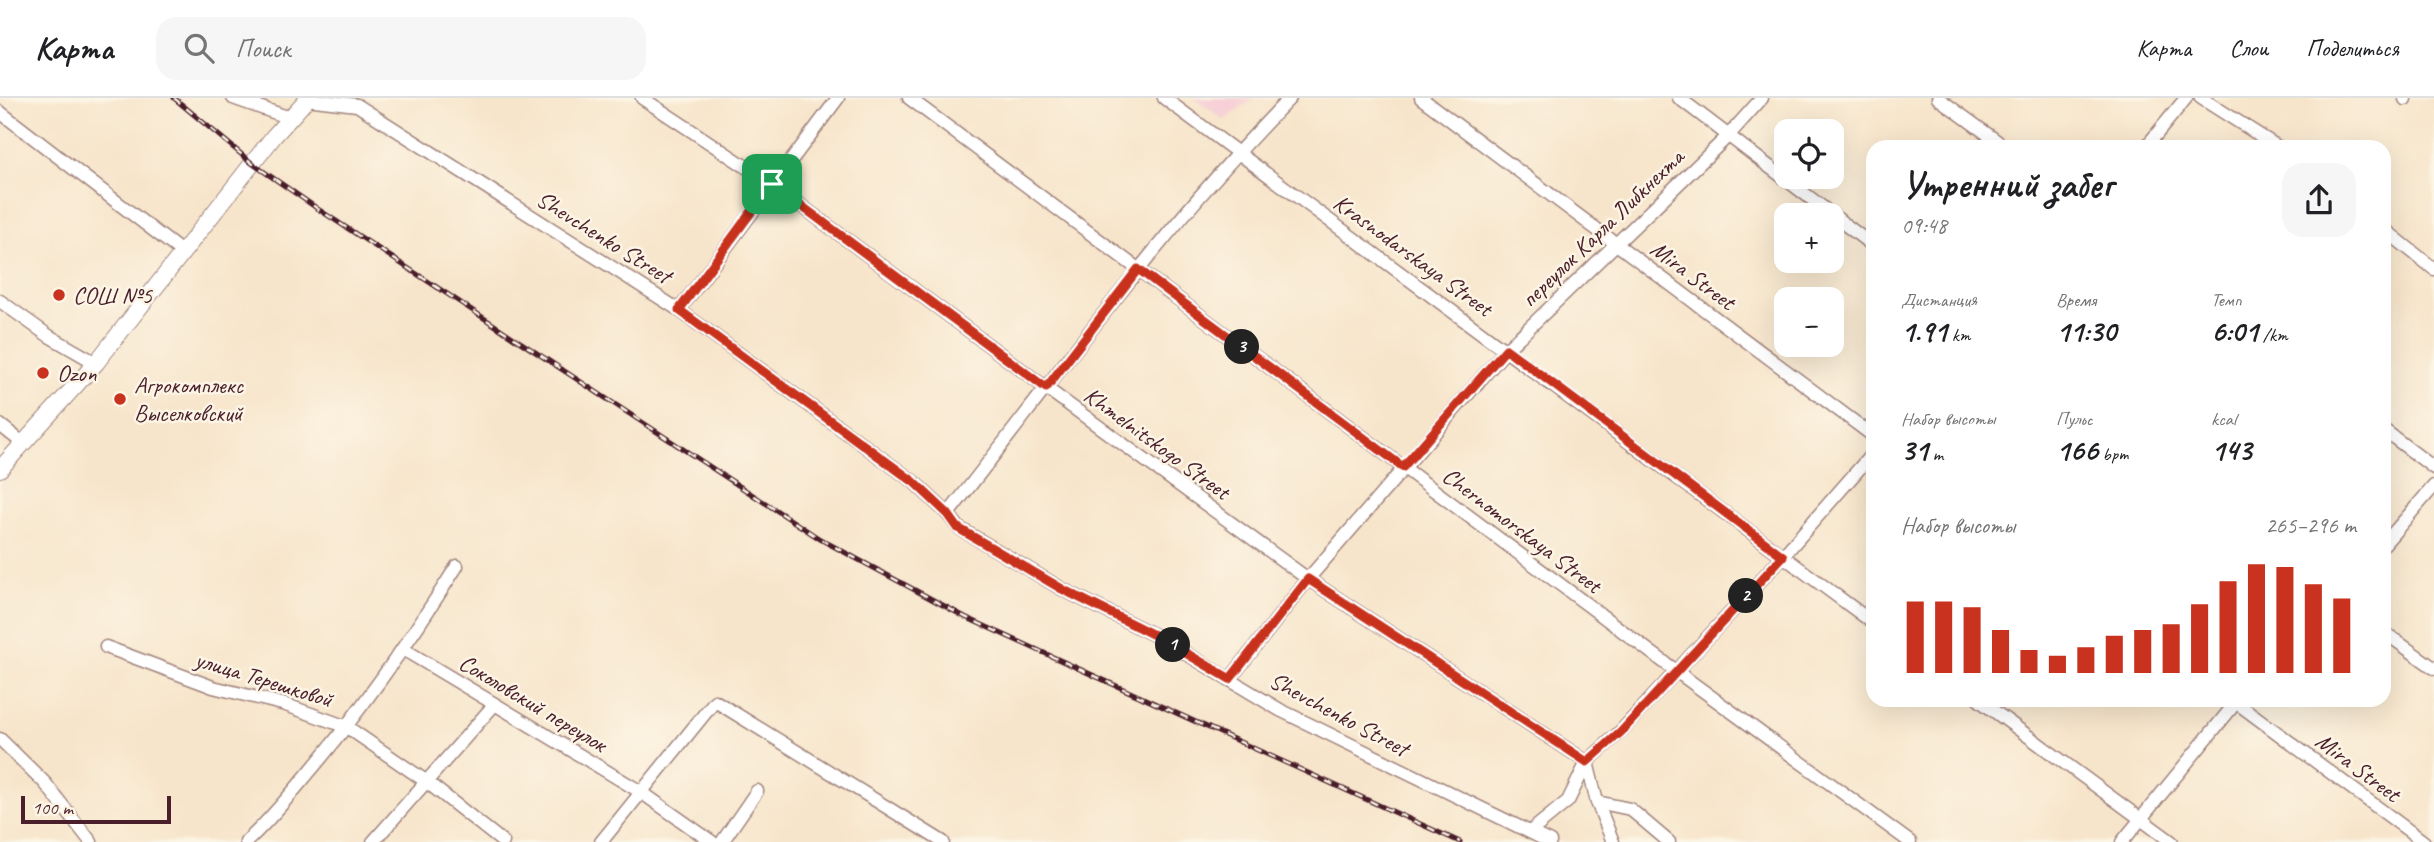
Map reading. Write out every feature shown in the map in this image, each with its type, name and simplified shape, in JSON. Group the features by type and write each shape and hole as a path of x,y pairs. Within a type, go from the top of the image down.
{"main road":[{"path":"0,469 96,363 307,99"}],"street":[{"path":"233,98 290,118"},
{"name":"Khmelnitskogo Street","path":"642,98 772,184 1308,579 1587,762"},
{"path":"679,310 838,98"},
{"name":"Chernomorskaya Street","path":"909,98 1676,671 1910,842"},
{"name":"Krasnodarskaya Street","path":"1164,98 1866,618"},
{"path":"948,514 1138,269 1237,151 1290,98"},
{"name":"Mira Street","path":"1421,98 1866,431"},
{"path":"1679,98 1866,240"},
{"name":"переулок Карла Либкнехта","path":"1230,679 1308,579 1506,349 1728,136 1762,98"},
{"path":"1938,98 1995,140"},
{"path":"2152,140 2186,98"},
{"path":"2201,98 2267,140"},
{"name":"Shevchenko Street","path":"307,99 357,105 679,310 914,482 948,514 958,528 1062,589 1162,639 1280,710 1550,842"},
{"path":"0,112 183,253"},
{"path":"2391,235 2434,269"},
{"path":"0,301 49,336 96,363"},
{"path":"0,425 23,444"},
{"path":"2391,435 2434,468"},
{"path":"1530,832 1568,801 1587,762 1621,732 1783,556 1866,461"},
{"path":"2391,536 2434,486"},
{"path":"246,842 265,825 347,727 403,649 457,566"},
{"path":"2391,637 2434,668"},
{"name":"улица Терешковой","path":"106,647 213,687 286,705 347,727 427,782 503,842"},
{"name":"Соколовский переулок","path":"403,649 641,792 712,842"},
{"path":"601,842 715,701 943,842"},
{"path":"373,842 494,705"},
{"path":"1989,707 2172,842"},
{"path":"2122,842 2231,707"},
{"name":"Mira Street","path":"2244,707 2424,842"},
{"path":"0,739 45,783 91,842"},
{"path":"1587,762 1597,802 1613,842"},
{"path":"722,842 757,791"},
{"path":"1597,802 1630,809 1669,842"}],"shaded area":[{"path":"1194,98 1254,98 1224,120"}],"railway":[{"path":"174,98 253,164 318,209 820,539 965,617 1460,842"}],"place":[{"name":"СОШ №5","path":"59,295"},
{"name":"Ozon","path":"43,373"},
{"name":"Агрокомплекс Выселковский","path":"120,399"}],"route":[{"path":"772,184 1046,388 1138,269 1403,467 1506,349 1783,556 1621,732 1587,762 1308,579 1230,679 1162,639 1062,589 958,528 948,514 914,482 679,310 772,184"}]}
